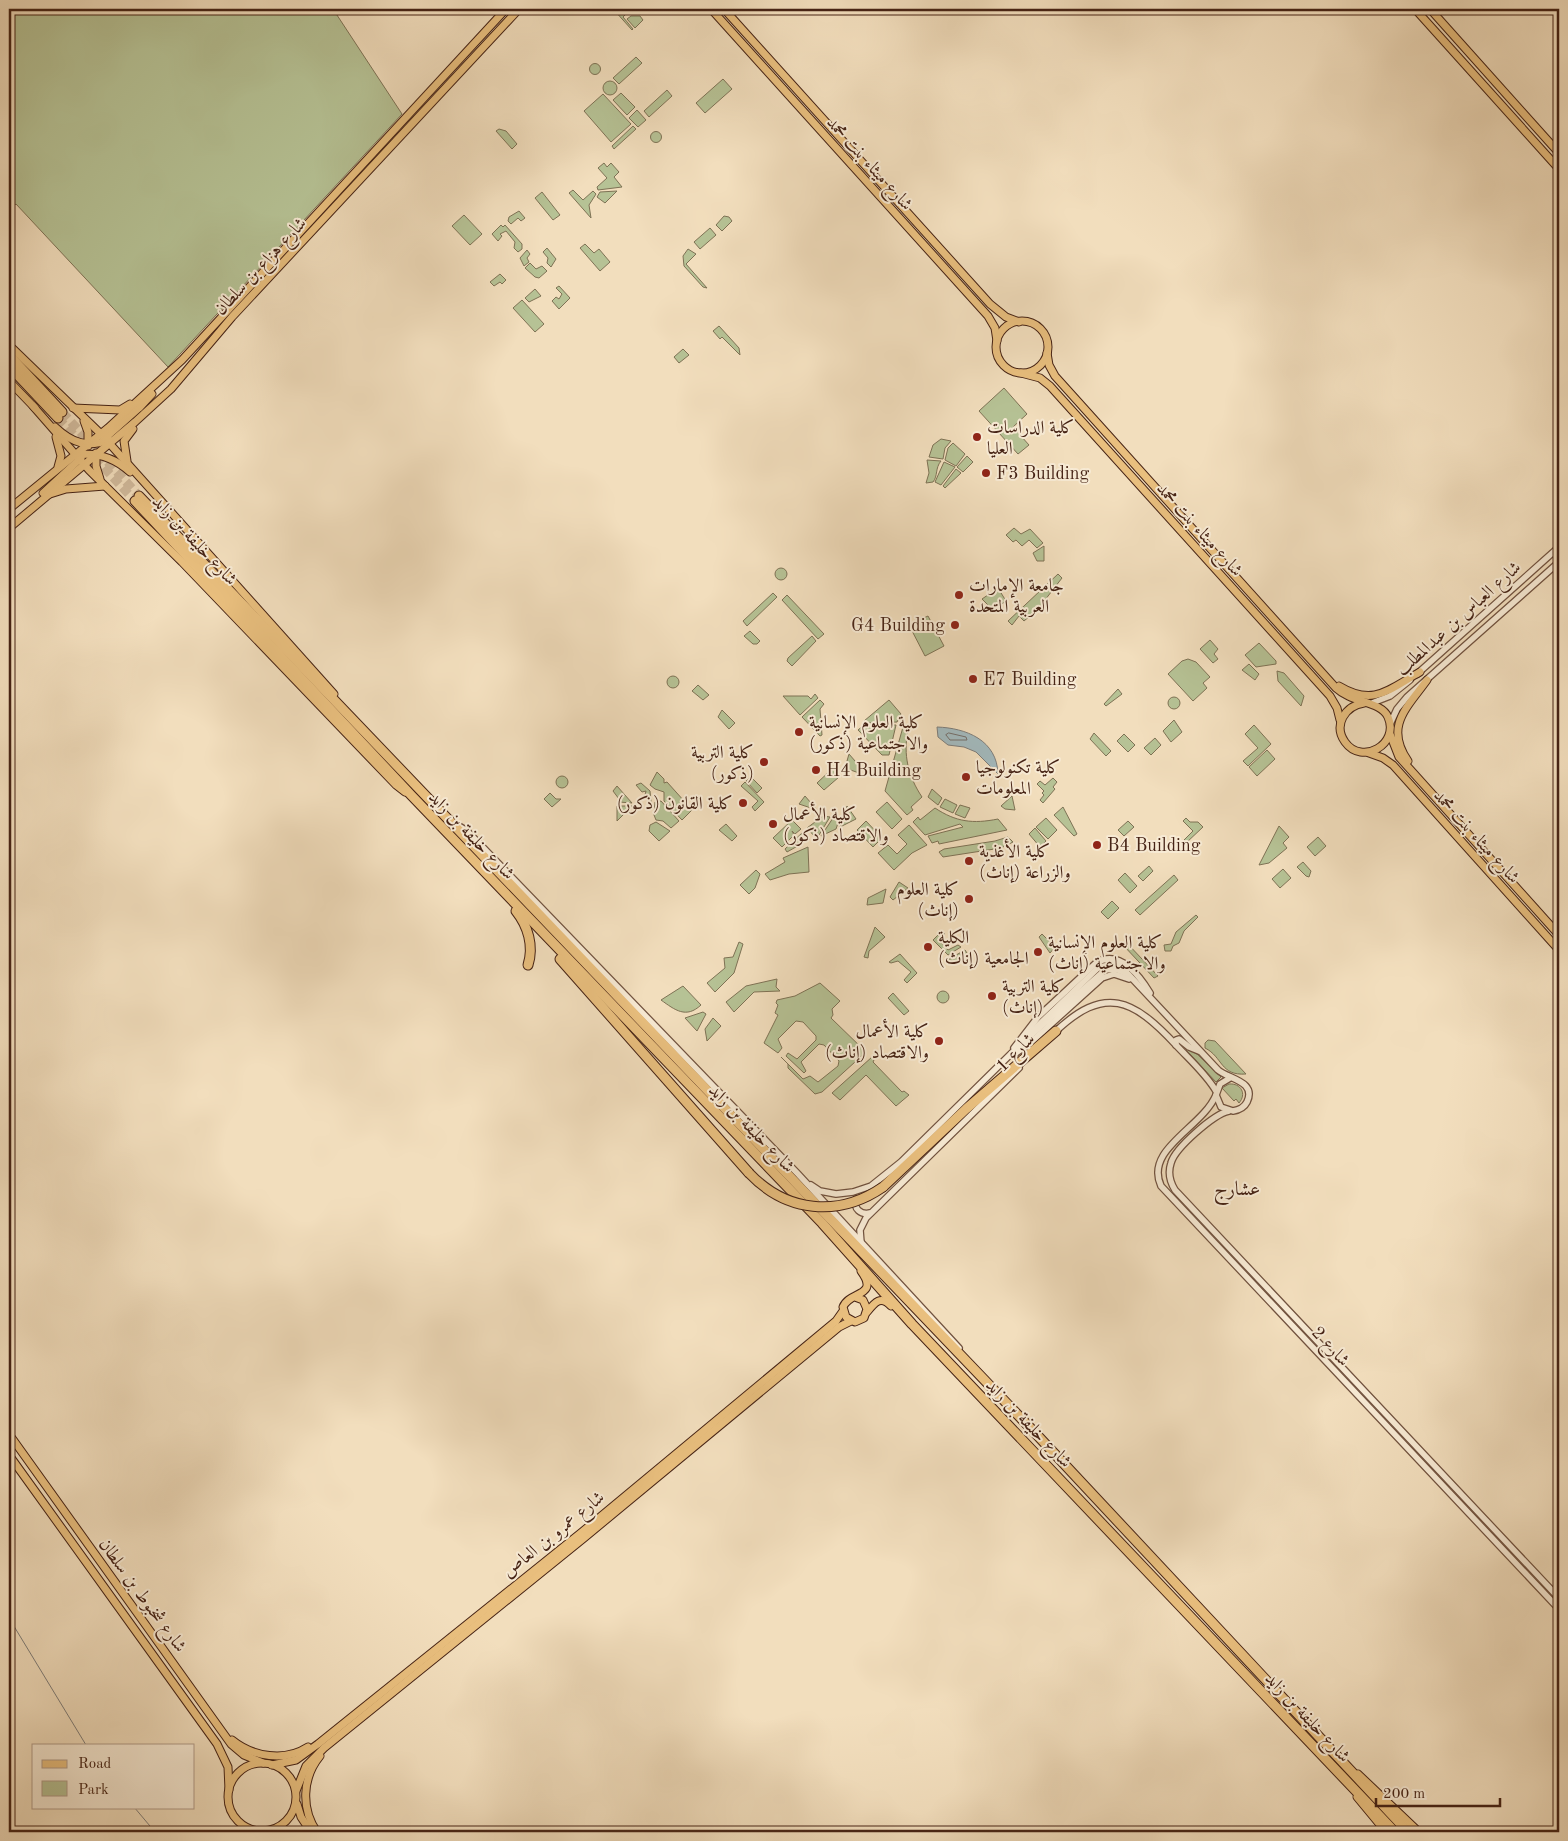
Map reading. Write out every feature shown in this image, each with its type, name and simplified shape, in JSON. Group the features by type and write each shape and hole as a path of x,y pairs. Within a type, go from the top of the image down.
{"highway":[{"path":"9,355 60,415 9,366"},
{"name":"شارع خليفة بن زايد","path":"1395,1832 912,1324 845,1249 412,796 137,498 452,823 1182,1588 1408,1832"},
{"path":"496,883 498,892 525,923 530,944 528,965"},
{"path":"550,940 552,949 558,957 749,1173 772,1193 800,1205 816,1208 834,1207 855,1202 883,1187 972,1104 1056,1031"}],"main road":[{"name":"شارع هزاع بن سلطان","path":"157,385 419,106 506,9"},
{"name":"شارع هزاع بن سلطان","path":"104,440 124,431 160,400 232,317 519,9"},
{"name":"شارع ميثاء بنت محمد","path":"711,9 988,316 995,328 997,342"},
{"name":"شارع ميثاء بنت محمد","path":"724,9 990,304 1000,314 1019,322"},
{"path":"1415,9 1559,169"},
{"path":"1430,9 1559,153"},
{"path":"1019,322 1031,323 1041,330 1047,340 1048,353 1038,368 1021,373 1010,370 1001,362 996,350 997,342 1003,330 1019,322"},
{"path":"9,345 129,464 175,519"},
{"name":"شارع ميثاء بنت محمد","path":"1048,353 1049,365 1055,376 1328,679 1346,696 1368,703"},
{"name":"شارع ميثاء بنت محمد","path":"1021,373 1040,378 1050,386 1330,696 1337,708 1341,722"},
{"path":"9,381 104,485 157,536 396,786 412,796"},
{"path":"73,408 120,410 157,385"},
{"path":"104,485 96,466 95,455 104,440 146,402 157,385"},
{"path":"129,464 124,449 125,438 157,407 160,400"},
{"path":"33,406 66,437 88,444 104,440"},
{"path":"33,406 58,442 61,461 56,470"},
{"path":"9,528 48,494 81,458 88,444 88,429 82,416"},
{"path":"9,509 56,470 81,458 95,455 112,458 120,463 175,519 354,716 361,730"},
{"path":"33,507 48,488 81,458"},
{"path":"48,494 104,485"},
{"path":"1328,679 1352,693 1376,695 1389,691 1420,672"},
{"path":"1416,777 1400,746 1398,728 1406,706 1428,680"},
{"path":"1368,703 1382,709 1390,724 1390,734 1381,747 1366,753 1359,752 1348,746 1342,736 1341,722 1347,711 1368,703"},
{"name":"شارع ميثاء بنت محمد","path":"1390,734 1399,757 1559,935"},
{"name":"شارع ميثاء بنت محمد","path":"1366,753 1383,758 1392,765 1559,950"},
{"path":"845,1249 866,1281 866,1289 846,1301 843,1311 851,1321 860,1321 875,1302 884,1300 904,1320 912,1324"},
{"path":"855,1297 865,1302 867,1312"},
{"name":"شارع عمرو بن العاص","path":"296,1795 308,1763 350,1722 836,1321 843,1311"},
{"name":"شارع عمرو بن العاص","path":"272,1765 291,1762 302,1756 350,1722 584,1538 839,1327 851,1321"},
{"name":"شارع شخبوط بن سلطان","path":"9,1434 231,1744 244,1755 263,1763"},
{"name":"شارع شخبوط بن سلطان","path":"9,1455 217,1744 228,1767 229,1790"},
{"path":"197,1696 232,1740 245,1749 260,1754 282,1756 296,1753 350,1722"},
{"path":"317,1832 306,1810 306,1786 310,1771 350,1722"},
{"name":"شارع خليفة بن زايد","path":"1337,1756 1419,1832"},
{"path":"280,1832 254,1830 238,1822 229,1806 229,1790 237,1773 253,1764 263,1763 272,1765 284,1771 290,1777 301,1817 311,1832"},
{"name":"شارع خليفة بن زايد","path":"1344,1779 1386,1832"},
{"path":"266,1832 284,1824 295,1808 296,1795"}],"street":[{"name":"شارع العباس بن عبدالمطلب","path":"1368,703 1396,693 1559,547"},
{"name":"شارع العباس بن عبدالمطلب","path":"1390,724 1402,703 1559,562"},
{"path":"452,823 464,829 501,866 798,1174 948,1334 959,1348 967,1363"},
{"path":"1007,1058 1032,1024 1096,963 1103,960 1115,959 1123,962 1144,984 1153,998"},
{"name":"شارع 1","path":"1021,1044 1030,1033 1103,965 1116,964 1125,968 1160,1007"},
{"name":"شارع 1","path":"798,1174 816,1189 830,1194 853,1192 871,1186 901,1162 1021,1044 1105,970 1115,969 1128,974 1201,1052 1230,1078"},
{"path":"1007,1058 1030,1043 1106,976 1119,974 1128,978 1160,1007"},
{"name":"شارع 1","path":"861,1243 861,1226 871,1213 1056,1031 1086,1009 1115,1003 1142,1012 1206,1077 1216,1093"},
{"path":"1176,1045 1176,1040 1179,1039 1201,1052"},
{"path":"1230,1078 1242,1082 1248,1094 1243,1107 1231,1111 1221,1107 1216,1093 1222,1082 1230,1078"},
{"name":"شارع 2","path":"1216,1093 1206,1113 1162,1154 1157,1167 1161,1186 1559,1609"},
{"name":"شارع 2","path":"1231,1111 1214,1118 1173,1158 1170,1174 1175,1190 1559,1598"},
{"path":"871,1186 861,1193 855,1204 860,1212 871,1213"}],"green space":[{"path":"9,9 333,9 402,114 168,367 16,204 9,210"},
{"path":"627,9 628,12 623,17 632,30 614,10"},
{"path":"631,16 640,16 643,20 635,28 627,19"},
{"path":"636,57 642,63 619,84 613,78"},
{"path":"595,63 601,69 595,75 589,69"},
{"path":"723,79 732,89 705,113 696,103"},
{"path":"610,81 615,83 617,88 615,93 610,95 605,93 603,88 605,83"},
{"path":"667,90 672,96 649,117 644,111"},
{"path":"621,93 635,107 627,115 613,100"},
{"path":"603,94 631,124 611,142 584,111"},
{"path":"637,110 646,120 638,127 629,118"},
{"path":"633,126 636,129 614,149 612,146"},
{"path":"499,129 506,131 517,144 512,149 496,131"},
{"path":"656,131 662,137 656,143 650,137"},
{"path":"604,163 607,167 611,163 619,172 614,177 622,187 598,190 597,187 607,178 598,168"},
{"path":"573,190 583,200 593,191 596,194 589,205 591,218 569,193"},
{"path":"617,191 605,203 597,197 600,192"},
{"path":"542,192 560,215 553,220 535,198"},
{"path":"519,211 525,218 521,221 518,218 511,224 508,221 509,217"},
{"path":"464,215 482,234 470,245 452,226"},
{"path":"724,216 729,217 732,221 722,231 716,225"},
{"path":"501,225 503,227 505,225 522,244 522,249 518,252 514,248 515,242 506,231 500,234 502,236 498,241 492,234"},
{"path":"710,228 716,235 700,249 694,242"},
{"path":"585,244 594,253 599,249 610,262 600,271 580,248"},
{"path":"547,248 556,259 551,267 547,263 548,258 543,252"},
{"path":"688,249 696,254 686,264 707,288 703,287 684,266 683,256"},
{"path":"527,250 530,254 527,258 529,262 524,266 520,258"},
{"path":"530,263 536,269 542,266 547,271 539,278 535,277 525,268"},
{"path":"500,274 506,280 502,284 500,282 494,286 490,282"},
{"path":"559,286 570,298 559,309 552,301 556,297 559,299 562,294 556,288"},
{"path":"535,289 541,296 529,302 525,298"},
{"path":"522,300 544,324 535,332 513,308"},
{"path":"719,326 739,348 740,355 713,331"},
{"path":"683,349 689,355 679,363 674,357"},
{"path":"1004,388 1027,414 1013,427 1029,445 1018,454 979,411"},
{"path":"941,439 951,441 945,448 943,459 929,457 933,445"},
{"path":"953,443 965,454 956,466 945,460 948,448"},
{"path":"967,456 973,462 963,472 957,467"},
{"path":"927,460 941,461 933,482 926,483 929,473"},
{"path":"944,462 955,467 941,485 935,482"},
{"path":"956,469 961,473 945,488 943,486"},
{"path":"1014,528 1021,534 1030,529 1043,543 1037,548 1029,540 1022,546 1016,540 1013,542 1006,535"},
{"path":"1044,546 1044,561 1037,561 1033,553"},
{"path":"779,568 783,568 787,574 783,580 779,580 775,576 775,572"},
{"path":"1058,574 1062,578 1038,609 1024,621 1019,616 1012,625 1008,621"},
{"path":"998,588 1006,601 993,610 982,599"},
{"path":"773,593 777,597 747,626 743,621"},
{"path":"787,595 824,634 818,639 782,600"},
{"path":"928,616 944,646 925,656 909,625"},
{"path":"750,631 760,641 757,644 753,644 744,636"},
{"path":"812,636 816,641 792,666 787,661 788,658"},
{"path":"1210,640 1218,649 1214,654 1218,659 1213,663 1200,649"},
{"path":"1259,643 1276,661 1276,664 1256,667 1245,655"},
{"path":"1188,659 1196,662 1210,677 1203,683 1207,688 1193,701 1168,674 1182,661"},
{"path":"1249,664 1259,674 1255,680 1242,670"},
{"path":"1277,671 1284,673 1304,696 1301,706 1278,681"},
{"path":"671,676 675,676 679,682 675,688 671,688 667,684 667,680"},
{"path":"698,685 709,695 703,700 692,691"},
{"path":"1118,689 1122,694 1106,706 1104,704"},
{"path":"815,694 818,698 800,715 783,696 808,696 811,699"},
{"path":"1174,697 1180,703 1174,709 1168,703"},
{"path":"820,700 824,704 820,709 822,735 820,736 802,717"},
{"path":"889,700 901,714 897,722 866,723 864,721"},
{"path":"722,710 735,723 729,729 718,717"},
{"path":"1174,720 1182,732 1171,742 1163,731"},
{"path":"864,725 896,725 889,755 882,755 858,730"},
{"path":"1254,725 1271,744 1248,766 1243,761 1258,748 1245,734"},
{"path":"903,727 908,730 906,748 910,773 922,797 911,807 913,810 907,815 885,791"},
{"path":"1094,733 1111,751 1106,756 1090,739"},
{"path":"1124,734 1135,745 1128,752 1117,741"},
{"path":"1155,738 1161,745 1151,755 1144,748"},
{"path":"1267,750 1275,759 1257,776 1249,767"},
{"path":"849,754 862,769 859,773 845,768"},
{"path":"833,768 838,772 839,777 824,790 817,783"},
{"path":"657,772 664,779 664,783 667,782 685,802 684,805 687,805 692,810 682,820 664,801 664,792 650,785"},
{"path":"560,776 564,776 568,782 564,788 560,788 556,784 556,780"},
{"path":"751,777 762,788 757,793 746,781"},
{"path":"1053,778 1057,782 1053,787 1055,789 1043,803 1040,800 1044,795 1042,793 1044,791 1037,784 1040,781 1045,785"},
{"path":"745,782 764,802 755,811 752,807 758,801 741,786"},
{"path":"641,783 650,791 651,802 645,795 646,791 642,792 636,785"},
{"path":"617,786 632,803 619,802 613,791"},
{"path":"932,789 942,798 938,805 928,797"},
{"path":"550,793 556,799 561,799 552,807 544,799"},
{"path":"805,796 817,810 799,804"},
{"path":"1012,796 1015,810 1005,809 1001,806"},
{"path":"945,799 957,805 953,813 940,807"},
{"path":"661,801 679,821 671,828 663,821 656,820 654,815 655,802"},
{"path":"887,802 902,819 892,829 876,812"},
{"path":"960,805 970,808 965,818 955,814"},
{"path":"617,806 632,806 617,821"},
{"path":"847,806 856,819 840,827"},
{"path":"1063,807 1077,834 1074,836 1054,815"},
{"path":"935,808 965,821 998,819 1007,830 939,844 938,841 932,843 928,836 963,827 960,824 925,835 913,822 918,817 920,820"},
{"path":"823,816 830,817 819,835 815,837 807,828"},
{"path":"833,818 839,820 836,829 821,836"},
{"path":"1046,818 1057,830 1048,839 1036,827"},
{"path":"1186,818 1190,822 1198,822 1203,827 1186,843 1184,840 1193,831 1183,821"},
{"path":"792,820 801,829 795,834 792,831 794,835 782,847 773,838"},
{"path":"866,821 882,838 873,847 857,830"},
{"path":"1128,821 1134,827 1124,836 1118,830"},
{"path":"656,822 670,831 659,841 649,831 650,825"},
{"path":"726,824 737,836 732,841 719,830"},
{"path":"909,825 927,845 912,853 894,870 878,853 888,845 897,854 907,844 898,835"},
{"path":"1279,826 1289,837 1283,843 1287,848 1269,863 1259,865"},
{"path":"1035,828 1046,841 1040,847 1029,834"},
{"path":"803,832 810,839 787,852 785,849"},
{"path":"1008,837 1013,842 1001,848 943,857 939,852 944,849 995,841"},
{"path":"1318,837 1326,846 1315,856 1307,847"},
{"path":"808,847 809,872 789,874 770,880 765,874 785,862 783,858"},
{"path":"1303,862 1311,871 1309,877 1297,867"},
{"path":"1149,866 1153,871 1143,881 1138,876"},
{"path":"1283,869 1291,878 1280,888 1272,879"},
{"path":"756,870 760,874 755,888 749,894 740,885"},
{"path":"1125,873 1137,886 1130,893 1118,880"},
{"path":"1174,875 1178,880 1140,915 1135,910"},
{"path":"899,882 908,888 893,900 890,897"},
{"path":"886,889 883,903 867,905 868,898"},
{"path":"1112,901 1119,908 1108,919 1101,912"},
{"path":"1196,915 1198,917 1184,931 1179,943 1173,946 1171,951 1165,951 1164,945 1171,944 1176,932"},
{"path":"875,927 885,937 869,951 868,958 864,957"},
{"path":"942,931 945,934 939,940 948,950 958,945 961,947 948,955 933,940"},
{"path":"1042,934 1055,947 1050,953 1039,937"},
{"path":"739,942 743,944 734,973 715,992 707,983 725,968 724,958 733,957"},
{"path":"1126,942 1158,976 1154,978 1123,945"},
{"path":"965,950 967,953 955,964 949,959"},
{"path":"900,954 917,973 907,983 904,980 911,972 898,961 889,962"},
{"path":"777,979 776,987 780,991 754,992 734,1012 726,1002 746,986"},
{"path":"820,983 840,1001 832,1009 833,1015 831,1018 866,1052 822,1092 815,1094 788,1068 788,1064 803,1079 810,1076 818,1082 838,1066 839,1061 824,1045 819,1044 801,1062 806,1071 804,1073 786,1056 788,1053 797,1059 816,1040 816,1036 803,1022 796,1021 778,1039 782,1048 778,1053 764,1043 778,1015 775,1013 778,1005 776,1003 777,1000 795,996"},
{"path":"683,986 701,1005 690,1012 676,1010 661,1000"},
{"path":"941,991 945,991 949,997 945,1003 941,1003 937,999 937,995"},
{"path":"893,993 909,1011 904,1015 888,998"},
{"path":"703,1012 706,1014 697,1031 685,1018"},
{"path":"713,1018 721,1026 707,1041 705,1029"},
{"path":"1208,1040 1215,1041 1246,1074 1238,1074 1226,1069 1205,1048 1205,1043"},
{"path":"1188,1049 1197,1054 1221,1077 1216,1082 1186,1050"},
{"path":"872,1057 875,1058 873,1062 902,1092 904,1091 909,1095 896,1106 866,1075 840,1100 832,1093"},
{"path":"1229,1084 1237,1085 1242,1090 1243,1093 1239,1103 1236,1099 1234,1101 1222,1088"}],"water":[{"path":"937,727 969,733 986,744 996,762 998,774 976,752 964,747 948,745 938,737"}],"waterway":[{"path":"9,1618 85,1744"},
{"path":"135,1808 155,1832"}],"tunnel":[{"path":"62,412 139,496"},
{"path":"58,418 135,501"}],"place":[{"name":"كلية الدراسات العليا","path":"977,437"},
{"name":"F3 Building","path":"986,473"},
{"name":"جامعة الإمارات العربية المتحدة","path":"959,595"},
{"name":"G4 Building","path":"955,625"},
{"name":"E7 Building","path":"973,679"},
{"name":"كلية العلوم الإنسانية والاجتماعية (ذكور)","path":"799,732"},
{"name":"كلية التربية (ذكور)","path":"764,762"},
{"name":"H4 Building","path":"816,770"},
{"name":"كلية تكنولوجيا المعلومات","path":"966,777"},
{"name":"كلية القانون (ذكور)","path":"743,803"},
{"name":"كلية الأعمال والاقتصاد (ذكور)","path":"773,824"},
{"name":"B4 Building","path":"1097,845"},
{"name":"كلية الأغذية والزراعة (إناث)","path":"969,861"},
{"name":"كلية العلوم (إناث)","path":"969,899"},
{"name":"الكلية الجامعية (إناث)","path":"928,947"},
{"name":"كلية العلوم الإنسانية والاجتماعية (إناث)","path":"1038,952"},
{"name":"كلية التربية (إناث)","path":"992,996"},
{"name":"كلية الأعمال والاقتصاد (إناث)","path":"939,1041"}],"district":[{"name":"عشارج","path":"1237,1188"}]}
